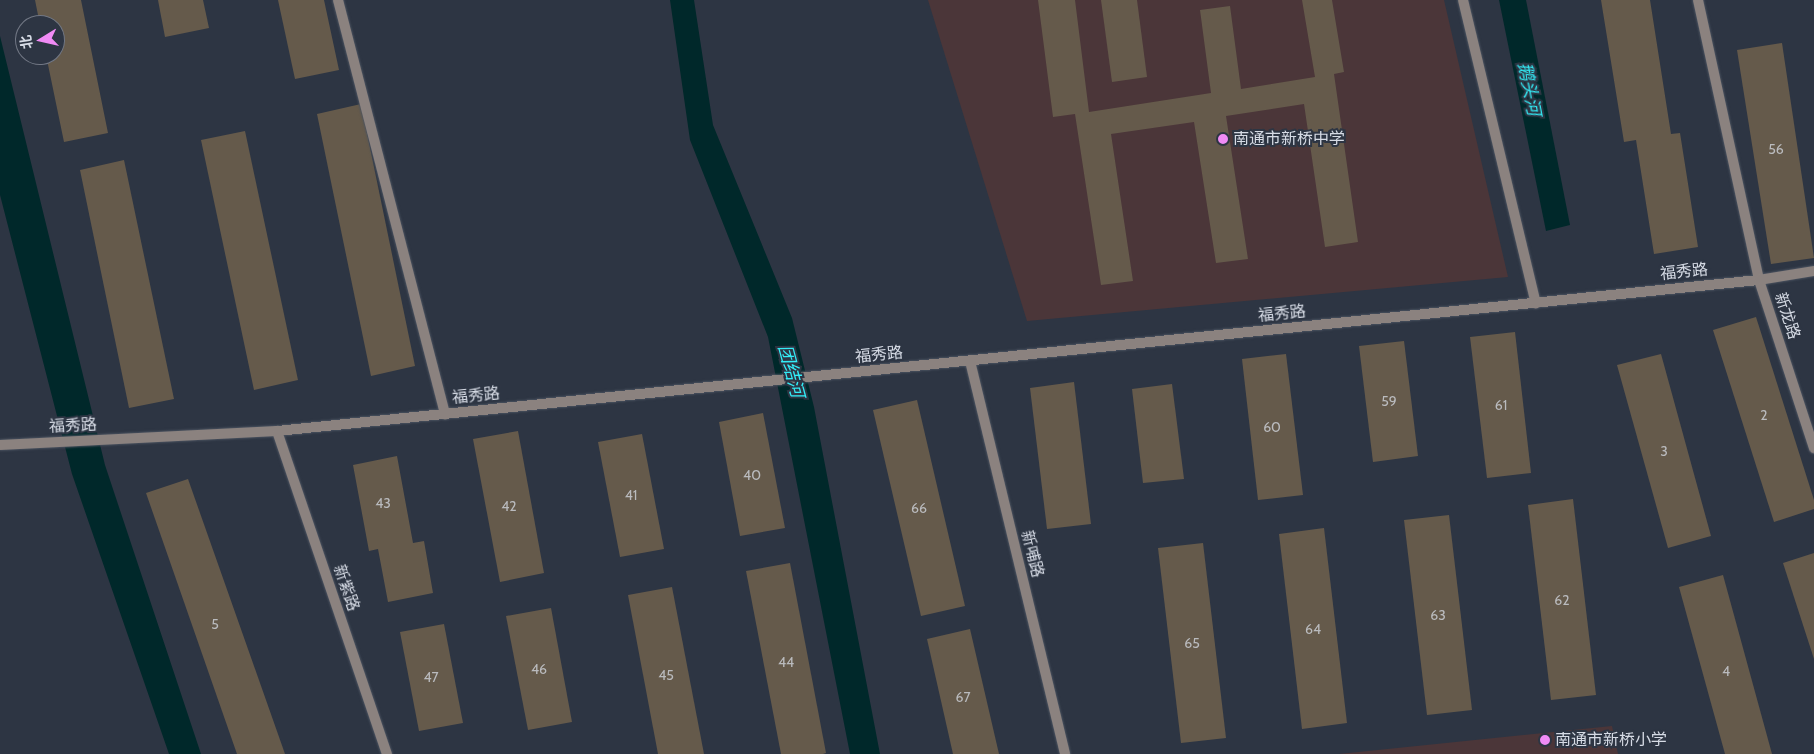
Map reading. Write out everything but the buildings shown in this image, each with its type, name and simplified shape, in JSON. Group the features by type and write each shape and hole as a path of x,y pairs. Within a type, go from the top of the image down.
{"street":[{"path":"338,0 445,414"},
{"path":"1464,0 1536,303"},
{"name":"新龙路","path":"1698,0 1759,280 1814,448"},
{"name":"福秀路","path":"0,445 277,431 1759,280 1814,271"},
{"name":"新哺路","path":"970,361 1065,754"},
{"name":"新紫路","path":"277,431 387,754"}],"shaded area":[{"name":"南通市新桥中学","path":"928,0 1444,0 1508,277 1027,321"},
{"name":"南通市新桥小学","path":"1612,726 1618,754 1339,754"}],"water":[{"name":"团结河","path":"670,0 694,0 713,125 792,318 814,407 880,754 850,754 768,337 690,140"},
{"name":"鹅头河","path":"1499,0 1526,0 1570,225 1546,231"},
{"path":"0,36 105,465 201,754 169,754 72,474 0,195"}],"place":[{"name":"南通市新桥中学","path":"1223,139"},
{"name":"南通市新桥小学","path":"1545,740"}]}
